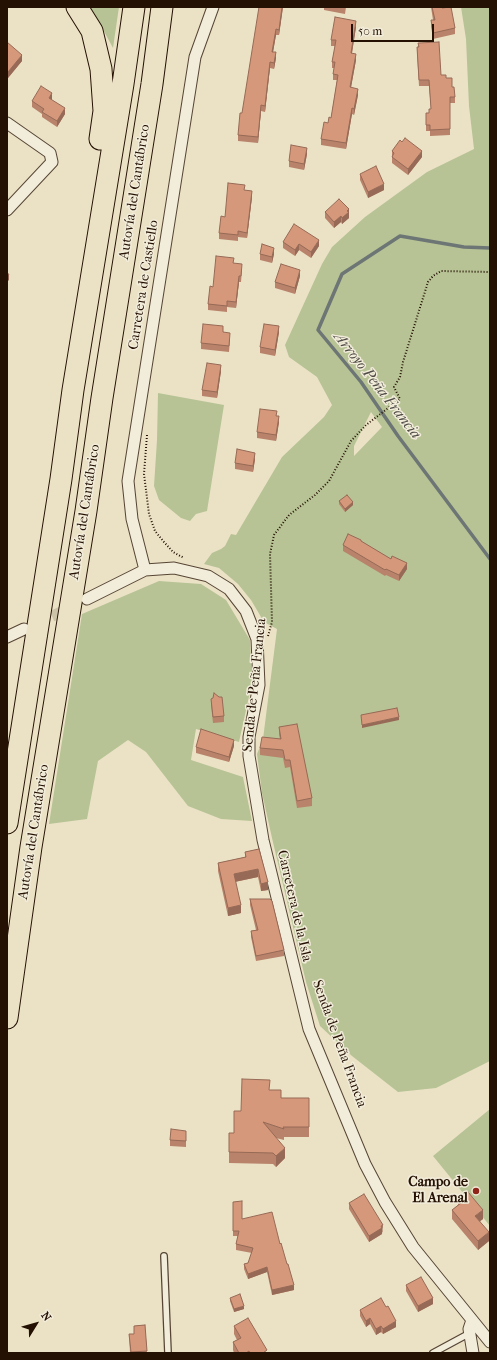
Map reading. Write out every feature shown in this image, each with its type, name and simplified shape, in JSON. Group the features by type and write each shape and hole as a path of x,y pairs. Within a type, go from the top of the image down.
{"highway":[{"path":"61,479 66,388 104,111 101,69 92,31 77,7"},
{"name":"Autovía del Cantábrico","path":"7,823 61,479 73,390 123,84 134,7"},
{"name":"Autovía del Cantábrico","path":"7,1018 31,847 86,511 102,398 152,84 162,7"},
{"path":"152,84 169,7"}],"street":[{"name":"Carretera de Castiello","path":"145,570 132,519 128,481 195,57 214,7"},
{"path":"7,123 50,154 52,162 7,210"},
{"name":"Carretera de la Isla","path":"87,599 145,570 174,568 208,576 229,589 246,611 257,640 259,685 249,737 249,756 263,840 309,1029 365,1164 385,1202 413,1247 490,1342"},
{"path":"7,637 24,629"},
{"path":"472,1320 470,1333 473,1353"}],"lane":[{"path":"164,1256 168,1353"},
{"path":"433,1353 470,1333"}],"path":[{"name":"Senda de Peña Francia","path":"264,632 268,637 272,622 270,554 274,535 290,515 315,495 329,481 351,440 366,425 400,399 394,387 400,377 403,362 428,282 433,276 441,271 490,272"},
{"path":"148,435 144,474 149,514 155,531 164,542 173,552 187,560"}],"green space":[{"path":"90,7 119,7 113,48 99,22"},
{"path":"461,7 490,7 490,1061 436,1088 398,1092 352,1056 320,1026 306,982 272,838 262,793 257,754 263,739 277,629 264,622 251,600 238,584 219,568 204,564 212,553 225,546 231,534 236,535 282,457 324,417 332,405 317,377 289,357 285,345 322,264 332,247 365,217 427,172 474,149 469,106 466,39","holes":["371,412 382,427 354,456 354,446"]},
{"path":"158,393 224,405 207,511 196,514 190,521 181,518 159,500 154,486"},
{"path":"159,581 201,584 226,600 250,640 252,683 239,742 196,729 191,760 243,777 252,821 221,819 188,806 146,752 128,740 98,761 87,819 49,824 82,614"},
{"name":"Campo de El Arenal","path":"490,1109 490,1226 433,1156"}],"building":[{"path":"259,7 282,7 279,30 276,29 272,52 276,52 274,63 270,62 265,106 261,105 258,137 238,135 240,113 242,113"},
{"path":"432,7 451,7 455,28 433,33 431,20 435,20"},
{"path":"335,17 356,21 351,53 356,54 350,87 358,89 354,109 352,108 346,143 321,139 324,122 328,123 329,117 331,118 338,75 333,74 335,62 332,62 336,40 331,40"},
{"path":"7,42 22,55 8,72 7,71"},
{"path":"439,42 441,75 446,75 446,78 452,78 452,87 454,87 455,97 450,97 450,129 430,130 430,125 426,125 426,113 429,113 429,109 431,109 429,80 419,80 417,47 419,47 418,43"},
{"path":"41,86 52,93 49,98 65,108 57,121 42,112 44,109 32,101"},
{"path":"405,138 422,151 408,169 392,157 394,153 392,151 400,140 402,142"},
{"path":"291,145 307,148 304,164 289,161"},
{"path":"376,166 384,184 368,192 360,174"},
{"path":"228,183 245,185 244,190 252,191 247,233 238,231 238,235 219,233 221,216 225,217"},
{"path":"339,199 349,209 347,211 349,212 334,222 325,212"},
{"path":"294,224 319,240 311,252 299,244 295,250 283,242"},
{"path":"262,244 274,248 272,257 260,254"},
{"path":"216,256 234,258 233,263 242,264 236,302 227,301 227,306 208,304 210,286 213,287"},
{"path":"281,264 300,270 295,288 275,282"},
{"path":"203,324 223,326 223,332 230,333 229,346 201,343"},
{"path":"264,324 279,326 275,350 260,347"},
{"path":"207,363 221,365 217,392 202,390"},
{"path":"260,409 277,411 276,416 279,416 276,435 257,432"},
{"path":"237,449 255,453 253,466 235,463"},
{"path":"347,495 353,502 345,509 339,501"},
{"path":"348,534 361,540 391,559 392,556 407,563 399,575 386,569 385,570 343,545"},
{"path":"214,693 219,697 222,697 224,716 213,717 211,699 213,698"},
{"path":"397,708 399,717 362,725 361,715"},
{"path":"297,724 312,798 297,801 290,760 285,760 283,750 260,748 262,737 281,739 279,727"},
{"path":"201,729 234,740 229,757 196,747"},
{"path":"259,849 268,882 261,884 258,869 234,874 241,905 228,908 218,863 246,857 245,852"},
{"path":"250,899 270,899 272,901 284,950 256,956 251,931 258,930"},
{"path":"242,1079 270,1080 269,1090 281,1090 281,1098 309,1098 309,1127 283,1127 284,1129 263,1122 285,1148 276,1156 273,1153 229,1152 229,1133 234,1133 234,1111 241,1111"},
{"path":"171,1129 186,1131 186,1141 170,1140"},
{"path":"468,1192 483,1210 475,1216 489,1232 478,1241 452,1210 461,1203 458,1200"},
{"path":"364,1194 383,1225 381,1226 382,1228 369,1236 349,1203"},
{"path":"242,1201 242,1219 272,1212 280,1244 281,1243 294,1285 272,1290 267,1267 248,1274 244,1264 248,1263 253,1248 236,1244 239,1231 233,1231 233,1202"},
{"path":"421,1277 433,1298 418,1306 406,1285"},
{"path":"240,1294 244,1306 234,1309 230,1298"},
{"path":"381,1298 386,1307 388,1306 396,1321 383,1329 381,1326 376,1329 370,1318 366,1321 360,1310"},
{"path":"248,1318 267,1350 263,1353 250,1353 249,1351 246,1353 239,1353 233,1342 241,1338 234,1326"},
{"path":"145,1325 147,1351 131,1352 129,1334 134,1334 134,1326"}],"waterway":[{"name":"Arroyo Peña Francia","path":"490,248 464,247 400,236 342,274 318,330 361,382 398,436 490,559"}],"tunnel":[{"path":"37,623 72,607"}],"place":[{"name":"Campo de El Arenal","path":"476,1191"}]}
